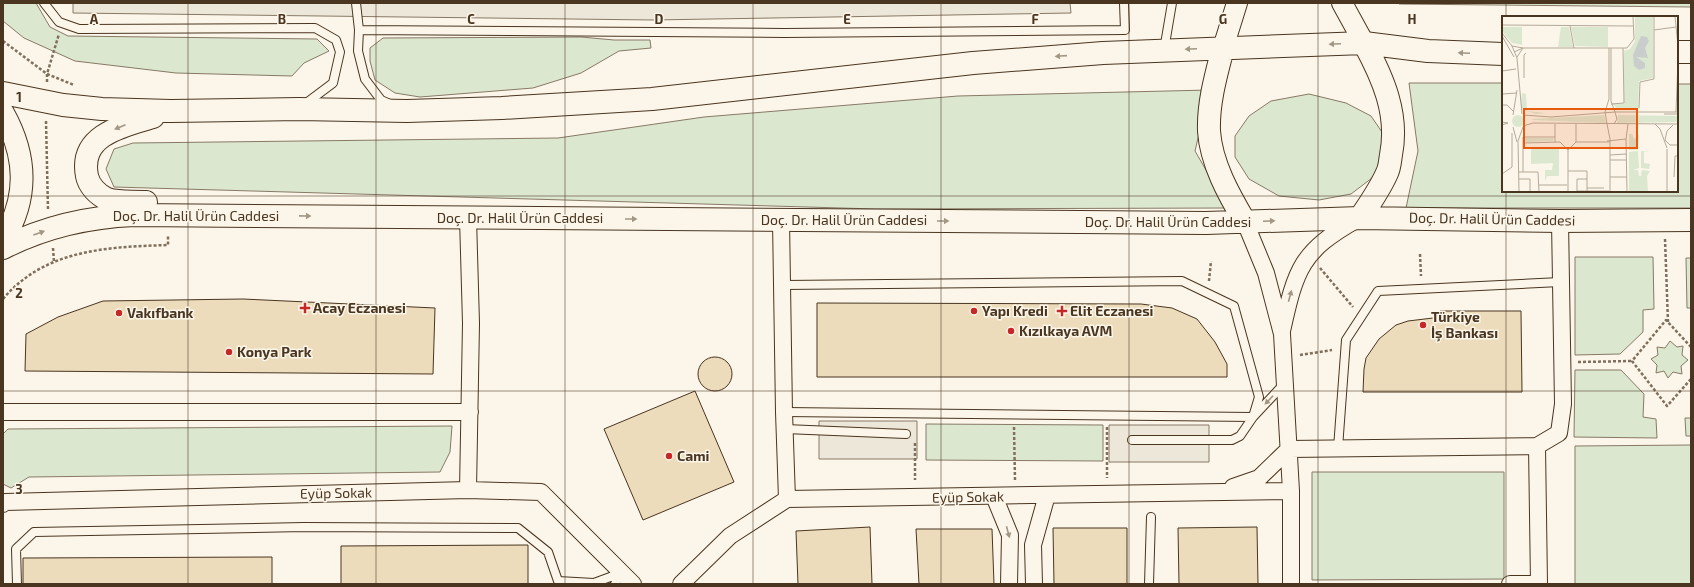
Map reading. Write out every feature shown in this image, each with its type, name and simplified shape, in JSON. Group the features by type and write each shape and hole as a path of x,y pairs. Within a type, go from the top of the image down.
{"main road":[{"path":"1360,218 1375,196 1388,172 1394,142 1392,115 1386,88 1364,43"},
{"path":"3,93 46,102 102,109 171,111 299,109 407,110 549,106 652,99 973,63 1103,53 1364,43 1428,52 1502,54"},
{"path":"1222,48 1210,106 1209,132 1222,180 1245,222"},
{"path":"1678,52 1691,52"},
{"path":"171,111 123,126 106,134 94,142 88,153 86,164 88,178 95,191 106,199 121,202 165,204 210,215"},
{"path":"3,113 17,142 22,176 18,209 12,225 3,240"},
{"name":"Doç. Dr. Halil Ürün Caddesi","path":"3,248 20,239 50,228 103,216 210,215 468,218 1245,222 1360,218 1560,221 1691,220"}],"street":[{"path":"1222,48 1237,3"},
{"path":"1342,3 1364,43"},
{"path":"468,218 471,323 468,490"},
{"path":"1282,334 1290,294 1297,274 1309,256 1326,239 1360,218"},
{"path":"681,584 730,536 787,499 781,220"},
{"path":"1218,492 1259,478 1289,449 1537,446 1559,434 1563,404 1560,221"},
{"path":"1245,222 1266,273 1282,334 1291,491 1291,584"},
{"path":"3,412 470,412"},
{"path":"1510,584 1539,584 1537,446"},
{"name":"Eyüp Sokak","path":"3,504 5,502 468,490 541,492 618,578 633,584"},
{"name":"Eyüp Sokak","path":"787,499 1291,491"},
{"path":"994,496 1010,535 1009,584"},
{"path":"1034,584 1033,545 1047,496"}],"lane":[{"path":"44,3 60,22 79,29 315,28 336,40 340,52 333,84 299,109"},
{"path":"356,3 359,30 358,51 365,78 381,100 407,110"},
{"path":"359,30 784,33 1125,30 1124,3"},
{"path":"1164,50 1172,3"},
{"path":"783,285 1182,281 1234,306 1259,397 1253,417"},
{"path":"1338,448 1346,340 1378,290 1560,282"},
{"path":"1132,440 1232,440 1240,436 1253,417 1285,384"},
{"path":"784,412 1253,417"},
{"path":"785,429 906,434"},
{"path":"1149,584 1151,517"},
{"path":"17,584 16,549 34,532 304,527 518,528 548,552 558,583 594,583 618,578"}],"path":[{"path":"54,262 46,166 47,74 63,23"},
{"path":"3,42 47,74"},
{"path":"3,299 17,285 42,268 80,253 106,248 168,245 168,215"},
{"path":"1665,220 1668,322 1691,347"},
{"path":"1420,254 1421,288"},
{"path":"1309,256 1361,317"},
{"path":"1208,294 1211,261"},
{"path":"1577,362 1632,361 1666,320 1668,322"},
{"path":"1283,357 1345,348"},
{"path":"1632,361 1667,406 1691,380"},
{"path":"914,413 916,497"},
{"path":"1014,414 1016,496"},
{"path":"1107,415 1108,494"}],"green space":[{"path":"3,3 36,3 50,27 68,36 317,39 329,51 304,63 292,76 176,73 75,61 24,38 3,21"},
{"path":"1398,3 1691,3 1691,7 1399,4"},
{"path":"581,37 614,40 650,40 651,48 619,51 581,73 533,88 420,97 395,93 375,80 370,61 370,48 383,38"},
{"path":"1409,83 1502,83 1502,192 1678,192 1678,84 1691,84 1691,208 1406,208 1418,151"},
{"path":"1209,90 1195,151 1228,208 876,209 114,187 106,169 114,149 133,143 558,138 704,117 958,96"},
{"path":"1309,94 1346,103 1371,116 1384,135 1387,157 1372,178 1351,194 1319,200 1279,196 1249,179 1235,157 1235,136 1249,116 1271,101"},
{"path":"1575,257 1653,257 1654,309 1643,310 1643,332 1620,354 1575,355"},
{"path":"1686,258 1691,258 1691,308 1687,308"},
{"path":"1670,341 1677,347 1683,346 1682,355 1688,360 1681,366 1682,374 1673,372 1668,378 1664,371 1656,373 1657,365 1651,359 1658,355 1657,347 1665,348"},
{"path":"1575,370 1621,370 1644,394 1643,417 1656,419 1657,438 1574,437"},
{"path":"1685,418 1691,418 1691,436 1686,436"},
{"path":"926,424 1103,425 1103,461 926,460"},
{"path":"452,426 450,452 440,472 29,477 11,488 3,484 3,434 8,429"},
{"path":"1691,445 1691,584 1575,584 1575,446"},
{"path":"1312,472 1504,472 1504,579 1312,580"}],"shaded area":[{"path":"73,3 1070,3 1071,13 653,20 73,13"},
{"path":"819,421 917,421 917,459 819,459"},
{"path":"1109,425 1209,425 1209,462 1109,462"}],"building":[{"name":"Konya Park","path":"243,299 435,308 433,374 25,371 26,334 58,317 103,301"},
{"name":"Kızılkaya AVM","path":"817,303 1141,304 1172,308 1197,319 1215,342 1227,364 1227,377 817,377"},
{"path":"1440,311 1521,311 1522,392 1363,392 1366,358 1379,339 1396,325 1408,321 1433,318"},
{"path":"712,357 718,357 722,358 729,364 732,374 731,381 725,388 718,391 712,391 708,390 701,384 698,377 698,371 699,367 705,360"},
{"name":"Cami","path":"695,391 734,482 643,520 604,429"},
{"path":"870,527 872,584 798,584 796,531"},
{"path":"1257,527 1258,584 1179,584 1178,528"},
{"path":"1053,528 1127,528 1127,584 1054,584"},
{"path":"916,529 992,529 994,584 919,584"},
{"path":"528,545 528,584 341,584 341,546"},
{"path":"272,557 272,584 23,584 23,558"}],"place":[{"name":"Acay Eczanesi","path":"305,308"},
{"name":"Yapı Kredi","path":"974,311"},
{"name":"Elit Eczanesi","path":"1062,311"},
{"name":"Vakıfbank","path":"119,313"},
{"name":"Türkiye İş Bankası","path":"1423,325"},
{"name":"Kızılkaya AVM","path":"1011,331"},
{"name":"Konya Park","path":"229,352"},
{"name":"Cami","path":"669,456"}]}
